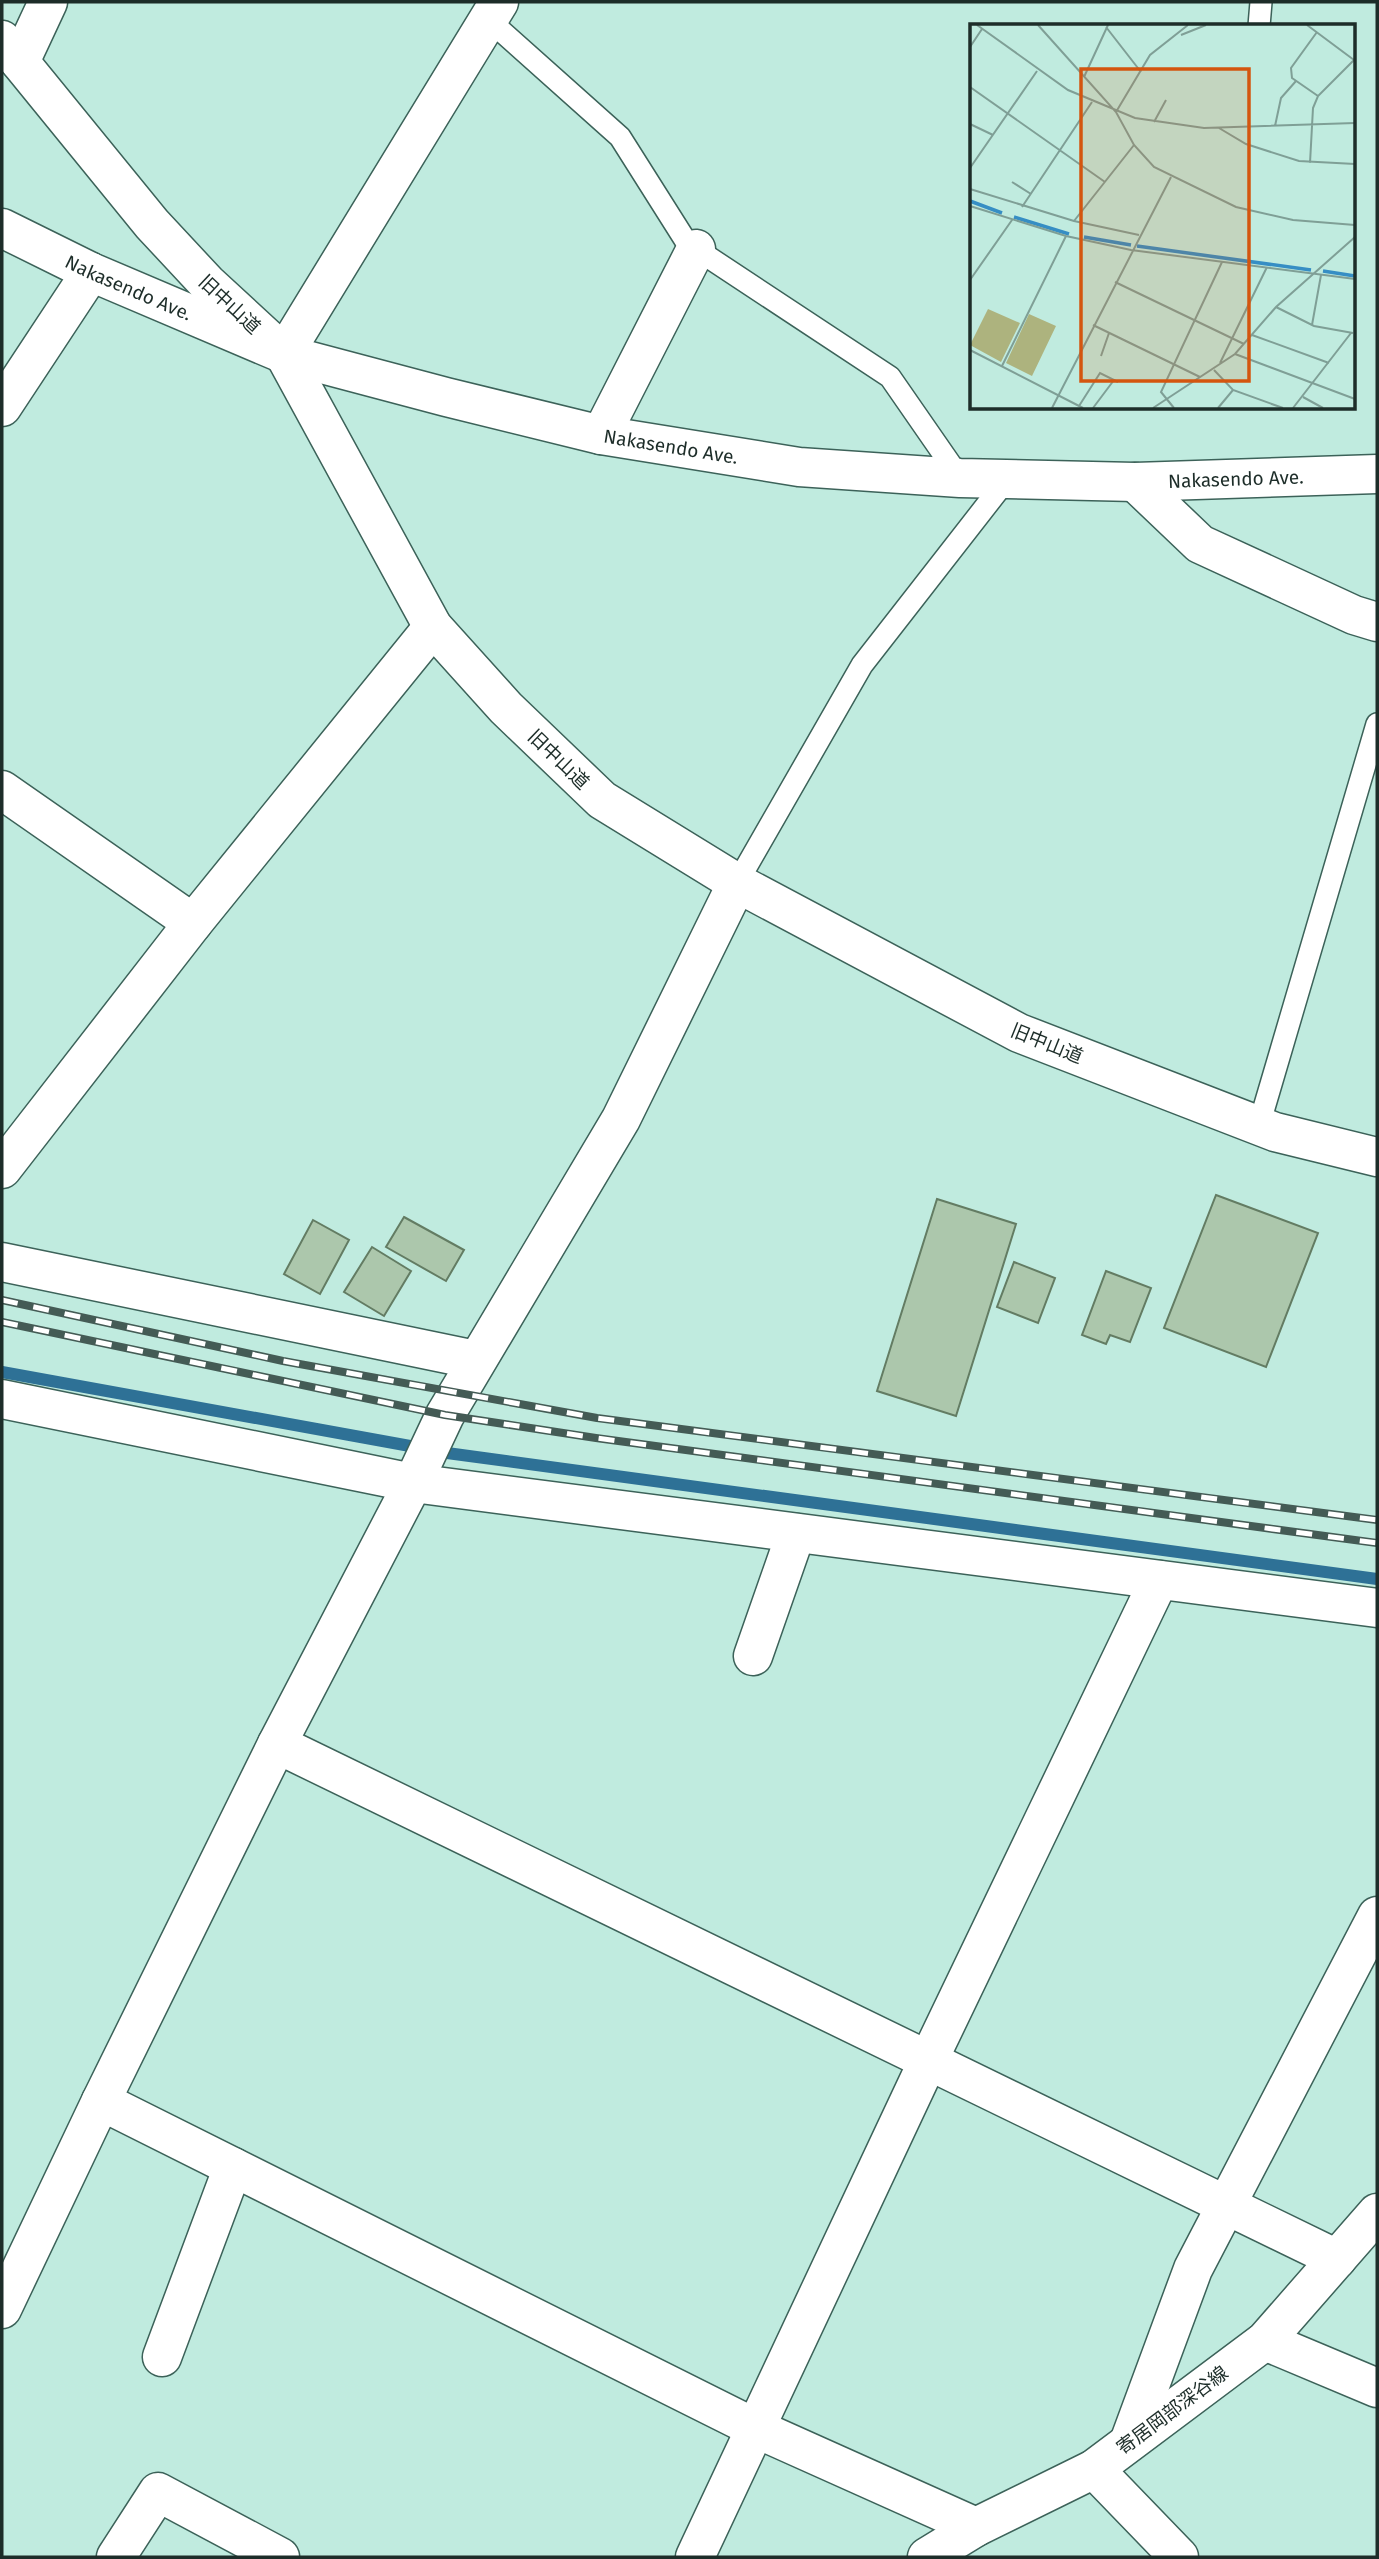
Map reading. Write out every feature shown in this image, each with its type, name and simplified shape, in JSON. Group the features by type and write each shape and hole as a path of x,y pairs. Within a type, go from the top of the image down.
{"main road":[{"path":"11,51 48,2"},
{"path":"284,354 488,8"},
{"name":"旧中山道","path":"11,51 152,224 207,284 284,354 433,626 506,708 602,800 737,883 1019,1033 1275,1132 1377,1157"},
{"name":"Nakasendo Ave.","path":"2,228 91,272 284,354 601,435 799,467 960,478 1135,482 1377,474"},
{"path":"601,435 696,249"},
{"path":"2,407 91,272"},
{"path":"1135,482 1200,544 1354,615 1377,622"},
{"path":"2,1169 193,923 433,626"},
{"path":"2,790 193,923"},
{"path":"2,2309 277,1744 413,1483 445,1415 621,1119 737,883"},
{"path":"2,1262 476,1360"},
{"path":"2,1399 413,1483 1377,1608"},
{"path":"753,1657 796,1533"},
{"path":"695,2557 928,2061 1159,1580"},
{"path":"277,1744 1337,2259"},
{"path":"1129,2442 1193,2269 1377,1916"},
{"path":"101,2101 755,2428 976,2527"},
{"path":"162,2357 233,2166"},
{"name":"寄居岡部深谷線","path":"927,2557 976,2527 1094,2469 1265,2341 1377,2213"},
{"path":"1265,2341 1377,2388"},
{"path":"1094,2469 1179,2557"},
{"path":"116,2557 158,2492 274,2556"}],"lane":[{"path":"1259,24 1261,2"},
{"path":"488,8 620,138 687,243 890,377 960,478"},
{"path":"737,883 862,665 1007,479"},
{"path":"1259,1125 1377,724"}],"building":[{"path":"1216,1195 1318,1233 1266,1367 1164,1328"},
{"path":"937,1199 1016,1224 956,1416 877,1391"},
{"path":"404,1217 464,1250 446,1281 386,1247"},
{"path":"313,1220 349,1240 320,1294 284,1274"},
{"path":"372,1247 411,1271 384,1316 344,1292"},
{"path":"1014,1262 1055,1278 1038,1323 997,1307"},
{"path":"1106,1271 1151,1288 1130,1342 1110,1335 1106,1344 1082,1335"}],"waterway":[{"path":"2,1372 410,1446"},
{"path":"447,1453 1377,1579"}],"railway":[{"path":"2,1300 283,1361 597,1418 1377,1520"},
{"path":"2,1322 445,1415 596,1438 1377,1543"}]}
